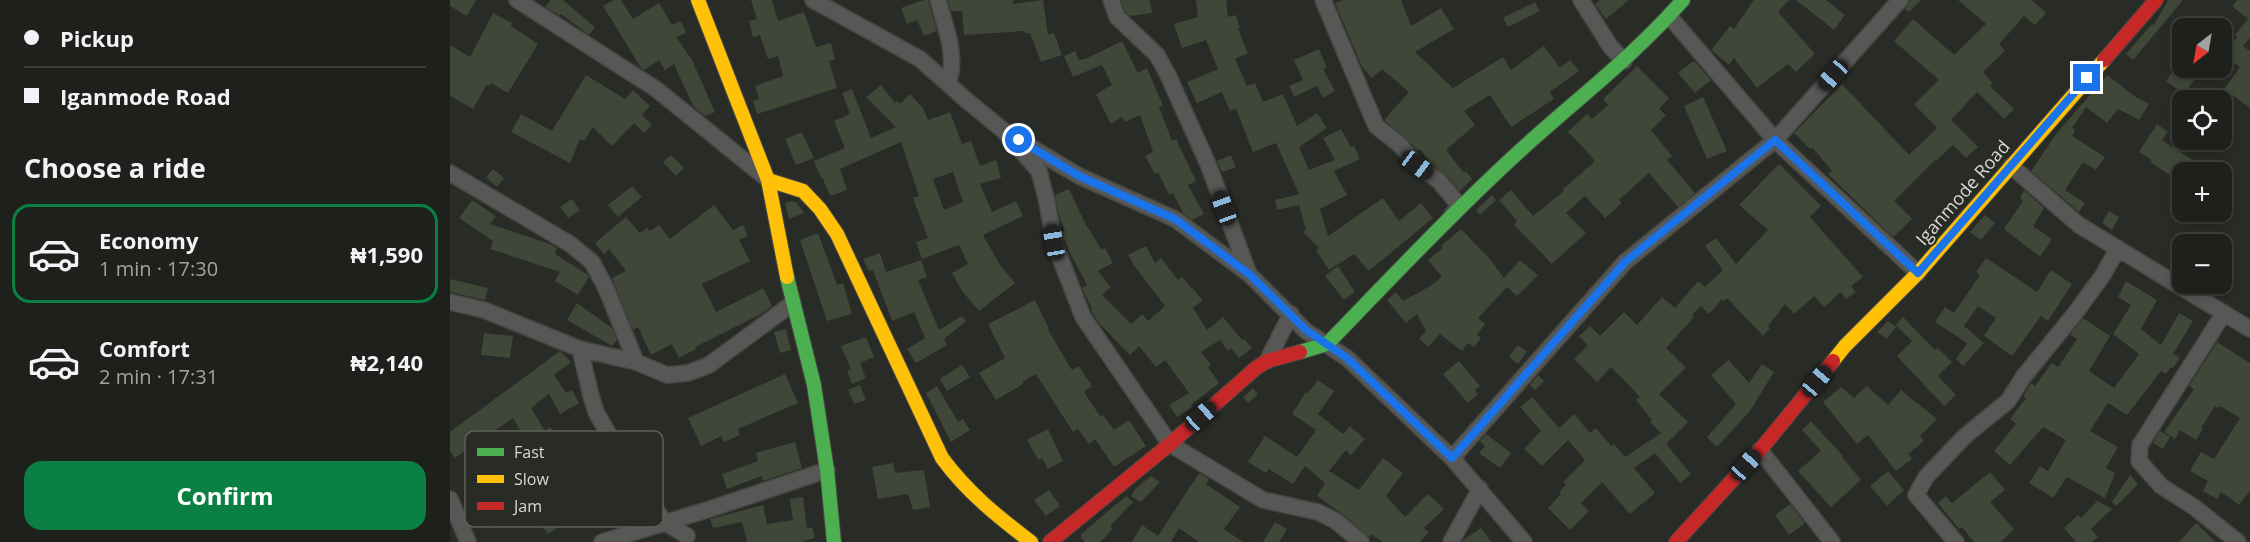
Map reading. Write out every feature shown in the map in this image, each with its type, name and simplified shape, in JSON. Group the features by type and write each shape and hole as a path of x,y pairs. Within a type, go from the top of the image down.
{"street":[{"path":"517,0 656,89 768,180 803,190 820,209 837,234 942,458 955,477 1006,524 1031,542"},
{"path":"699,0 768,180 793,303 814,385 827,470 834,542"},
{"path":"813,0 920,59 1004,130 1079,176 1175,219 1249,274 1306,330 1369,378 1452,458 1524,542"},
{"path":"938,0 950,45 952,74 948,83"},
{"path":"1111,0 1117,17 1157,55 1167,73 1208,164 1249,274"},
{"path":"1323,0 1376,126 1447,190 1459,205 1452,216"},
{"path":"1581,0 1610,46 1624,61"},
{"path":"1050,542 1267,361 1327,344 1452,216 1523,148 1624,61 1683,0"},
{"path":"1452,458 1625,262 1775,140 1900,0"},
{"name":"Iganmode Road","path":"1676,542 1760,450 1845,346 1918,273 2147,3"},
{"path":"1669,16 1775,140 1918,273"},
{"path":"1004,130 1039,171 1054,242 1083,317 1170,444 1263,500 1318,512 1336,521 1361,542"},
{"path":"2011,166 2079,225 2250,329"},
{"path":"450,173 570,244 592,262 606,288 636,362"},
{"path":"1956,542 1916,495 1926,477 1965,436 2008,401 2024,376 2103,275 2118,248"},
{"path":"450,302 484,310 580,349 636,362 667,375 688,373 709,365 793,303"},
{"path":"2224,313 2140,445 2139,461 2161,486 2194,507 2238,542"},
{"path":"1267,361 1291,314"},
{"path":"580,349 596,412 608,431"},
{"path":"1760,450 1832,542"},
{"path":"664,522 827,470"},
{"path":"1450,542 1480,489"},
{"path":"450,499 468,542"},
{"path":"664,522 687,536"},
{"path":"602,542 648,527"}],"building":[{"path":"450,0 476,0 467,16 450,6"},
{"path":"551,0 563,0 595,27 589,35 561,14 545,7"},
{"path":"614,0 621,0 633,19 659,3 672,25 681,21 686,33 676,37 692,60 715,112 705,116 693,106 674,64 665,70 659,60 645,70 641,68 603,6"},
{"path":"751,0 772,0 778,21 804,12 816,47 831,43 835,60 829,61 837,88 757,114 753,101 759,99 755,86 783,76 778,56 768,59 760,35 753,37 749,21 757,19"},
{"path":"928,0 937,31 924,36 917,20 907,24 901,8"},
{"path":"948,0 1013,0 1013,4 1043,0 1048,35 1054,33 1062,55 1041,62 1030,33 1024,31 964,35 962,11 951,11"},
{"path":"1121,0 1150,0 1152,13 1130,16 1125,12"},
{"path":"1196,0 1226,0 1228,17 1236,15 1240,28 1238,29 1248,53 1235,59 1247,86 1255,83 1263,102 1283,94 1297,126 1317,113 1327,128 1299,147 1309,170 1335,160 1323,138 1341,129 1351,147 1354,146 1360,159 1334,171 1347,195 1320,209 1328,236 1383,198 1399,221 1421,203 1433,218 1369,271 1354,254 1329,270 1316,250 1319,248 1303,232 1306,229 1299,205 1277,210 1275,200 1299,194 1276,143 1253,152 1236,109 1230,111 1222,92 1197,103 1187,82 1218,69 1206,40 1182,48 1174,24 1198,17"},
{"path":"1343,0 1401,0 1411,26 1441,8 1454,29 1415,52 1453,88 1503,57 1511,70 1544,46 1560,68 1570,60 1579,71 1550,92 1554,99 1511,127 1490,95 1464,111 1475,125 1446,150 1464,173 1466,171 1472,179 1460,191 1446,175 1430,163 1420,149 1418,151 1384,120 1409,92 1382,69 1372,78 1362,67 1335,3"},
{"path":"1600,0 1629,0 1606,19 1595,4"},
{"path":"1754,0 1789,0 1778,12 1815,54 1796,72 1788,64 1757,88 1734,58 1729,65 1711,50 1730,26 1734,29"},
{"path":"1796,0 1826,0 1845,15 1834,30"},
{"path":"1910,0 1921,0 1909,12 1905,9"},
{"path":"1958,0 2032,0 2046,13 2035,25 2024,16 1999,44 2005,51 1983,72 1993,83 1990,86 2014,109 2004,119 1977,92 1951,120 1978,147 1966,158 1953,145 1894,201 1912,219 1893,237 1828,174 1832,171 1812,147 1810,149 1794,133 1842,84 1909,155 1937,128 1914,104 1939,80 1894,41 1913,19 1954,55 1986,24"},
{"path":"2168,0 2183,0 2133,60 2126,54 2152,24 2154,25"},
{"path":"2237,0 2250,0 2250,38 2243,46 2250,51 2250,108 2232,95 2232,90 2224,89 2240,67 2232,61 2232,44 2237,37 2235,35 2248,19 2232,6"},
{"path":"1535,2 1540,11 1508,27 1503,18"},
{"path":"493,13 512,23 511,26 538,44 508,93 491,83 489,86 487,84 473,109 450,96 450,45 470,57"},
{"path":"1122,41 1138,73 1147,68 1163,106 1159,107 1172,141 1176,139 1196,181 1188,185 1204,214 1192,220 1183,213 1173,193 1169,195 1158,172 1155,174 1145,156 1153,152 1140,115 1125,122 1122,117 1111,124 1096,94 1112,85 1102,65 1073,77 1064,56 1075,51 1079,60 1085,59"},
{"path":"1319,49 1327,68 1323,69 1335,91 1323,98 1317,86 1294,97 1289,86 1303,80 1294,60"},
{"path":"1695,62 1711,80 1695,93 1678,73"},
{"path":"1637,66 1669,98 1659,109 1666,115 1651,130 1672,156 1667,160 1695,193 1678,207 1649,173 1619,200 1622,203 1605,218 1585,196 1566,213 1586,233 1552,264 1514,225 1517,221 1499,200 1511,190 1533,216 1564,191 1563,189 1594,162 1593,158 1568,132 1587,114 1592,119 1608,105 1603,99"},
{"path":"2172,72 2172,78 2196,78 2187,90 2178,90 2166,81"},
{"path":"586,75 625,99 633,90 650,106 642,115 652,125 644,133 634,123 612,146 593,127 584,141 580,139 570,163 511,132 521,114 552,131"},
{"path":"2107,75 2137,98 2149,104 2139,120 2118,109 2107,123 2086,107 2072,128 2075,130 2072,136 2105,157 2096,170 2083,162 2065,190 2085,203 2079,212 2031,171 2057,133"},
{"path":"881,85 895,103 897,101 900,104 910,94 923,108 928,120 950,112 962,144 971,141 980,166 996,160 1001,178 980,184 992,212 1016,201 1023,216 983,235 1000,265 1015,283 979,311 962,291 952,273 968,264 959,245 922,259 916,242 928,238 913,198 919,196 901,142 840,169 847,190 830,196 814,161 845,148 834,121 850,114 842,93 852,89 871,138 896,127 866,97","holes":["953,172 963,202 944,210 933,179"]},
{"path":"1703,97 1727,151 1707,159 1684,106"},
{"path":"2157,124 2168,132 2162,140 2172,147 2172,150 2177,150 2196,162 2172,162 2172,176 2139,152"},
{"path":"802,132 814,158 796,165 785,139"},
{"path":"671,155 684,168 676,176 663,162"},
{"path":"1231,155 1236,167 1222,172 1217,161"},
{"path":"1779,164 1821,206 1810,217 1863,277 1851,286 1856,292 1846,299 1841,292 1824,307 1814,296 1794,314 1785,304 1763,336 1727,298 1724,301 1722,299 1709,314 1701,306 1666,348 1686,368 1659,394 1688,422 1666,444 1691,474 1680,483 1655,453 1634,468 1655,493 1630,514 1602,482 1581,503 1589,511 1570,530 1548,508 1561,494 1559,492 1566,485 1563,482 1585,460 1568,440 1542,466 1524,449 1541,431 1520,407 1532,397 1559,428 1574,414 1590,433 1596,428 1611,446 1614,444 1625,457 1661,433 1650,422 1652,420 1636,400 1640,397 1611,367 1597,382 1574,359 1588,345 1579,336 1590,326 1600,336 1624,312 1637,325 1662,297 1675,308 1698,281 1705,287 1723,270 1705,246 1716,238 1736,264 1768,230 1739,205"},
{"path":"493,169 504,178 497,187 486,177"},
{"path":"632,186 642,197 618,217 608,205"},
{"path":"1069,189 1085,223 1101,249 1105,248 1113,263 1098,271 1111,287 1102,295 1131,324 1142,314 1148,321 1165,306 1128,255 1146,246 1155,263 1161,258 1178,280 1182,277 1203,300 1193,308 1207,330 1223,317 1242,340 1244,339 1252,348 1239,358 1231,348 1228,351 1220,340 1201,352 1211,365 1208,367 1219,383 1177,417 1169,405 1189,393 1165,360 1156,367 1139,346 1130,355 1099,323 1092,312 1082,288 1087,285 1063,239 1062,232 1065,230 1055,195"},
{"path":"2024,190 2044,208 2033,226 2052,239 2040,257 2004,229 2023,201 2020,198"},
{"path":"1492,195 1496,200 1480,215 1476,210"},
{"path":"572,199 580,210 568,218 560,207"},
{"path":"472,200 496,216 490,224 550,244 557,248 555,254 588,275 578,295 555,281 560,272 490,249 493,241 459,218"},
{"path":"796,202 804,213 789,219 785,203"},
{"path":"714,205 733,230 743,225 748,236 739,240 750,261 702,284 716,312 763,288 772,306 679,358 672,344 651,355 638,327 633,330 612,278 626,271 609,249 604,254 595,243 626,217 640,233 647,228 650,231 659,225 670,239"},
{"path":"2109,211 2119,217 2112,230 2102,223"},
{"path":"1985,215 1995,223 1981,240 1970,232"},
{"path":"1461,229 1489,258 1504,278 1520,260 1538,275 1517,296 1507,287 1478,318 1485,324 1477,335 1481,338 1474,347 1468,343 1462,351 1440,334 1428,347 1419,339 1426,331 1417,314 1406,323 1387,300 1396,292 1403,301 1442,277 1428,260"},
{"path":"818,233 837,285 843,283 852,314 827,321 800,240"},
{"path":"880,253 886,272 921,260 927,277 918,280 939,330 962,316 966,321 944,339 947,345 916,363 907,349 925,338 914,312 892,321 873,270 869,271 863,259"},
{"path":"1986,258 2037,292 2051,270 2072,284 2048,321 2041,316 2012,356 1984,336 1996,318 1978,306 1964,326 1984,343 1963,366 1956,359 1967,343 1935,322 1945,307 1954,313 1980,275 1976,272"},
{"path":"1338,266 1355,292 1344,300 1325,276"},
{"path":"450,279 488,288 485,300 450,292"},
{"path":"2126,281 2157,300 2141,329 2161,345 2179,313 2193,321 2173,354 2180,358 2173,368 2171,367 2166,374 2161,371 2127,415 2108,403 2090,431 2118,447 2106,468 2115,473 2105,498 2067,477 2053,498 2029,483 2040,466 2048,471 2066,440 2043,427 2010,465 1994,451 2016,424 2010,419 2026,398 2023,396 2031,383 2035,386 2052,363 2058,367 2077,339 2070,335 2083,318 2110,336 2089,371 2114,388 2139,354 2113,334 2131,305 2118,297"},
{"path":"1035,300 1048,330 1072,370 1079,366 1092,386 1084,392 1100,416 1103,415 1114,430 1129,420 1146,446 1114,467 1095,439 1089,444 1078,429 1073,432 1036,374 996,400 979,373 1005,358 988,324"},
{"path":"577,303 612,328 617,340 612,346 567,320"},
{"path":"1903,317 1935,350 1938,348 1952,362 1938,376 1956,395 1944,406 1897,356 1912,341 1896,325"},
{"path":"1888,321 1896,327 1887,339 1877,332"},
{"path":"786,329 791,350 780,353 774,332"},
{"path":"484,333 513,336 510,358 481,355"},
{"path":"866,337 874,357 860,363 866,378 852,384 847,371 851,369 841,346"},
{"path":"2217,342 2250,363 2250,491 2239,505 2221,492 2217,499 2203,491 2208,481 2190,471 2201,452 2214,459 2240,418 2220,406 2218,408 2215,406 2196,440 2180,430 2175,439 2164,432 2194,389 2189,386"},
{"path":"1518,345 1527,352 1518,364 1509,357"},
{"path":"560,351 571,362 554,375 566,393 572,390 579,403 560,414 549,394 531,408 545,431 520,431 513,418 494,431 465,431 465,451 455,458 450,451 450,432"},
{"path":"1729,360 1749,383 1762,364 1774,372 1750,411 1717,447 1707,437 1736,404 1711,375"},
{"path":"1459,361 1480,386 1475,390 1478,394 1468,403 1443,374"},
{"path":"962,365 970,377 947,391 940,379"},
{"path":"785,374 798,403 738,429 740,435 724,442 721,436 701,446 688,418"},
{"path":"1538,375 1544,381 1535,390 1530,385"},
{"path":"1318,380 1334,391 1318,414 1343,434 1350,426 1365,439 1351,455 1346,450 1329,471 1359,490 1383,458 1403,473 1386,496 1405,517 1428,494 1444,509 1424,528 1429,532 1420,542 1382,542 1371,534 1369,537 1317,496 1325,483 1305,466 1293,484 1269,469 1266,473 1248,462 1265,436 1297,457 1316,430 1292,414 1306,392 1308,393"},
{"path":"860,385 866,400 854,404 848,390"},
{"path":"937,386 958,422 963,419 970,430 951,442 926,393"},
{"path":"1867,386 1888,405 1901,390 1937,419 1920,436 1924,441 1908,454 1912,459 1896,471 1868,435 1857,444 1823,402 1841,387 1854,398"},
{"path":"1253,388 1258,394 1248,403 1243,397"},
{"path":"1811,421 1861,480 1831,507 1798,471 1821,451 1802,430"},
{"path":"1048,429 1063,461 1048,469 1042,458 1038,460 1027,440"},
{"path":"2160,431 2170,437 2163,449 2153,443"},
{"path":"1486,434 1511,453 1500,468 1479,453 1485,446 1480,441"},
{"path":"795,442 802,468 763,481 762,476 727,489 722,474 758,461 756,453"},
{"path":"893,463 895,473 924,470 930,507 913,510 908,494 878,499 872,467"},
{"path":"1888,471 1904,490 1887,506 1870,486"},
{"path":"1990,472 2005,490 1990,502 2014,529 2001,542 1974,542 1962,527 1959,529 1938,503 1946,496 1952,503"},
{"path":"1199,473 1209,479 1206,484 1240,507 1224,529 1243,542 1199,542 1179,528 1171,542 1132,542 1142,525 1158,536"},
{"path":"2130,475 2138,484 2116,506 2112,502"},
{"path":"1151,476 1160,482 1141,502 1131,496 1136,488"},
{"path":"1049,490 1060,506 1046,516 1034,500"},
{"path":"1126,496 1133,502 1110,526 1113,529 1100,542 1085,542 1081,534"},
{"path":"803,497 807,529 812,527 815,538 801,542 747,542 742,522 713,528 710,519 763,505 767,524 793,520 790,499"},
{"path":"2097,501 2112,509 2091,529 2098,537 2092,542 2076,542 2064,528 2078,515 2081,518"},
{"path":"1790,504 1805,523 1789,535 1775,515"},
{"path":"1275,522 1287,529 1279,542 1263,542"},
{"path":"2196,523 2216,542 2179,542"},
{"path":"543,527 559,527 548,534"},
{"path":"1481,528 1491,542 1462,542 1463,540"}],"traffic: fast":[{"path":"1300,352 1327,344 1473,195 1626,58 1683,0"},
{"path":"787,277 814,385 827,470 834,542"}],"traffic: slow":[{"path":"698,0 768,180 787,277"},
{"path":"1833,361 1918,273 2104,60"},
{"path":"768,180 803,191 820,209 837,234 942,458 984,503 1031,542"}],"traffic: jam":[{"path":"2104,60 2156,0"},
{"path":"1050,542 1170,444 1256,368 1267,361 1300,352"},
{"path":"1676,542 1760,450 1833,361"}],"route":[{"path":"1019,140 1079,176 1175,219 1249,274 1306,330 1347,358 1452,458 1625,262 1775,140 1918,273 2087,78"}]}
